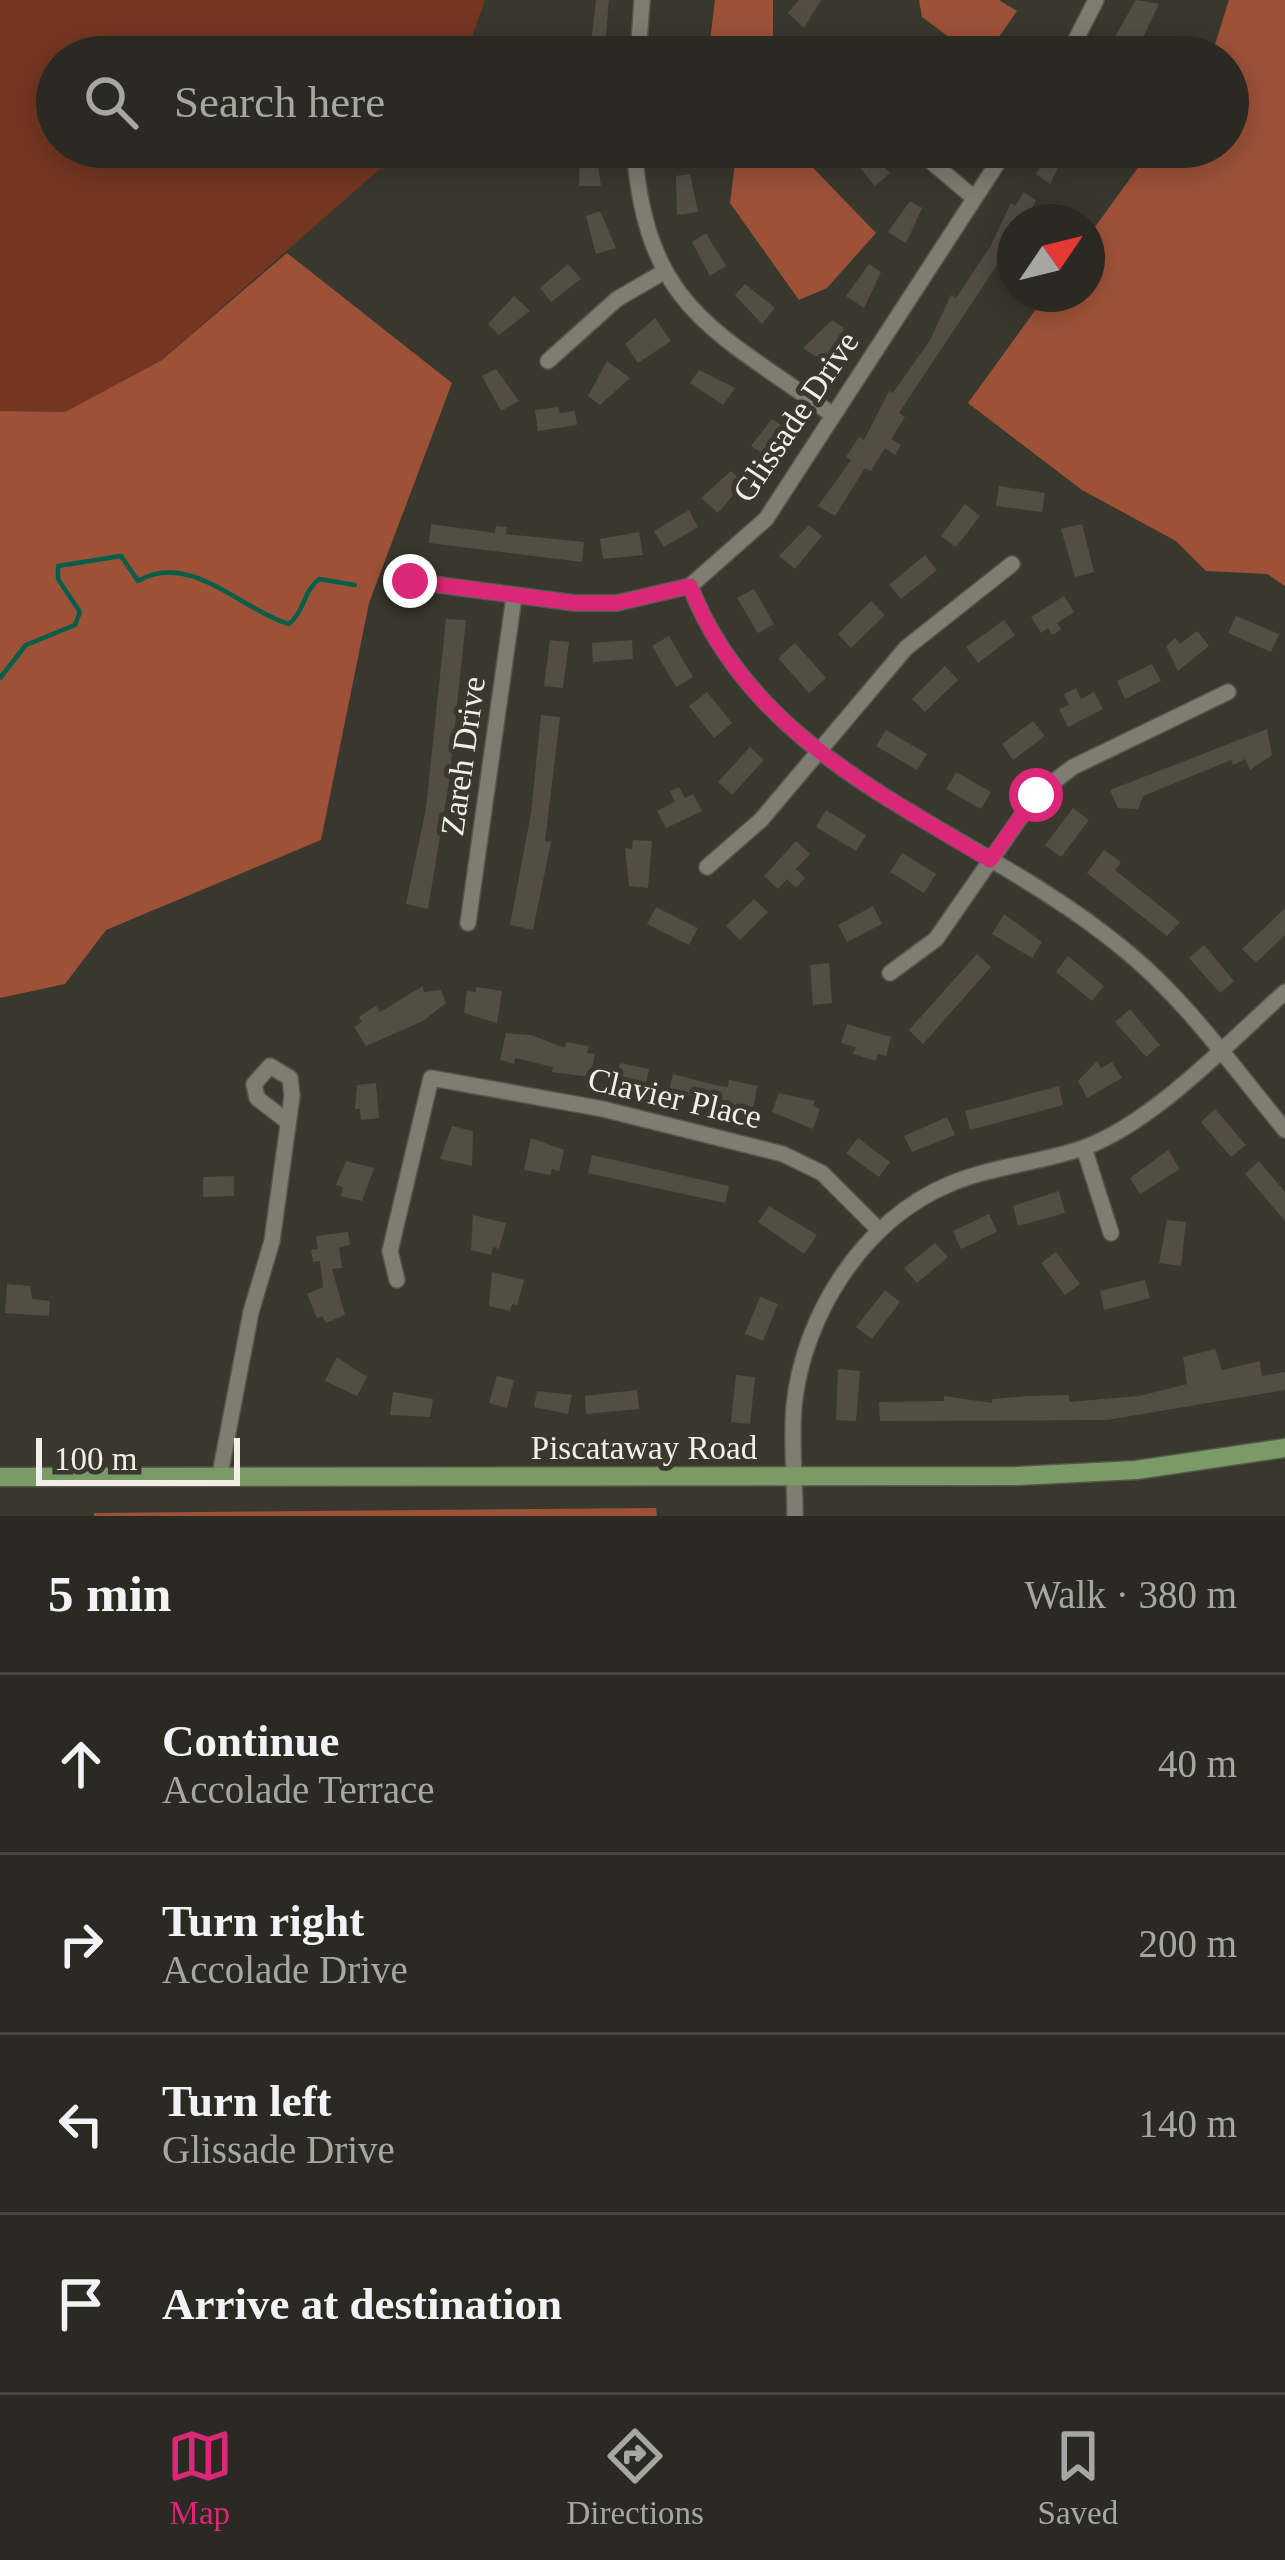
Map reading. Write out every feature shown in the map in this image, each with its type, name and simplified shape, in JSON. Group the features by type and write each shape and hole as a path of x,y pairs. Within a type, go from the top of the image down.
{"main road":[{"name":"Piscataway Road","path":"0,1477 1077,1474 1285,1448"}],"street":[{"path":"639,36 642,0"},
{"path":"1078,36 1096,0"},
{"path":"635,168 638,205 662,273 700,321 833,415"},
{"path":"939,168 974,198"},
{"name":"Glissade Drive","path":"410,581 514,597 617,603 690,586 766,519 994,168"},
{"path":"548,361 617,299 662,273"},
{"path":"707,867 761,820 905,648 1012,565"},
{"path":"690,586 744,682 818,754 1125,949 1285,1130"},
{"name":"Zareh Drive","path":"469,923 514,597"},
{"path":"890,973 936,939 1036,795 1073,767 1228,692"},
{"path":"795,1516 794,1406 809,1340 838,1280 879,1230 947,1185 1012,1163 1084,1148 1144,1112 1285,992"},
{"name":"Clavier Place","path":"398,1280 390,1251 431,1078 603,1109 784,1154 822,1173 879,1230"},
{"path":"220,1474 251,1312 272,1241 289,1122"},
{"path":"1084,1148 1111,1233"}],"shaded area":[{"path":"0,0 485,0 472,36 36,36 36,168 381,168 162,360 65,412 0,411"},
{"path":"715,0 773,0 773,36 711,36"},
{"path":"919,0 999,0 1017,11 1000,36 948,36 922,17"},
{"path":"1229,0 1285,0 1285,586 1267,574 1206,571 1176,541 1082,490 968,403 1034,312 1105,312 1105,213 1138,168 1249,168 1249,36 1218,36"},
{"path":"734,168 813,168 876,233 827,288 799,300 730,203"},
{"path":"287,253 452,383 369,603 321,840 106,930 65,984 0,998 0,411 65,412 162,360"},
{"path":"656,1508 657,1516 94,1516 94,1513"}],"building":[{"path":"596,0 609,0 606,36 592,36"},
{"path":"799,0 821,0 804,28 788,13"},
{"path":"1136,0 1159,4 1144,36 1115,36"},
{"path":"579,168 598,168 601,186 579,186"},
{"path":"860,168 884,168 890,173 875,186"},
{"path":"1039,168 1058,168 1050,184 1036,174"},
{"path":"690,174 698,212 677,215 676,176"},
{"path":"1024,192 1036,200 1034,204 1016,204"},
{"path":"910,201 922,208 906,243 888,232"},
{"path":"600,211 616,248 596,254 586,216"},
{"path":"997,232 997,265 899,413 905,417 891,439 901,445 895,455 885,448 871,471 865,468 835,516 818,506 851,460 846,457 859,437 864,440 889,391 893,393 930,340 951,295 956,298"},
{"path":"706,233 726,266 710,276 692,242"},
{"path":"568,264 581,279 551,302 540,288"},
{"path":"869,264 881,272 864,308 846,296"},
{"path":"745,284 775,308 762,324 735,295"},
{"path":"514,296 530,311 499,335 488,324"},
{"path":"655,318 671,341 638,363 625,344"},
{"path":"832,320 844,328 827,364 803,348"},
{"path":"607,361 630,378 600,405 588,396"},
{"path":"496,369 519,401 501,411 482,376"},
{"path":"699,370 735,388 723,405 690,383"},
{"path":"558,407 559,413 575,411 577,425 538,431 535,410"},
{"path":"772,419 785,428 765,455 751,446"},
{"path":"731,471 741,480 739,488 718,513 701,498"},
{"path":"999,486 1045,493 1042,512 996,506"},
{"path":"965,504 980,516 956,547 941,536"},
{"path":"689,510 698,527 664,547 654,531"},
{"path":"431,524 495,533 496,526 507,527 506,534 584,542 582,562 429,543"},
{"path":"1082,524 1094,572 1075,577 1061,529"},
{"path":"809,525 822,536 795,569 779,556"},
{"path":"639,532 643,555 603,559 600,539"},
{"path":"925,555 937,570 901,599 889,585"},
{"path":"754,589 774,624 758,633 737,598"},
{"path":"1064,596 1074,612 1057,623 1061,629 1052,635 1048,628 1041,633 1031,617"},
{"path":"871,601 885,615 851,648 838,634"},
{"path":"1236,616 1279,634 1271,652 1228,633"},
{"path":"446,619 466,620 449,782 428,909 406,904 426,808"},
{"path":"1004,620 1015,635 978,663 966,647"},
{"path":"1197,631 1209,646 1178,671 1166,646 1175,638 1180,644"},
{"path":"669,636 693,677 676,687 652,646"},
{"path":"550,640 569,642 563,688 544,686"},
{"path":"632,640 633,659 593,662 592,643"},
{"path":"795,643 826,678 809,693 778,658"},
{"path":"1152,664 1161,681 1125,699 1117,681"},
{"path":"945,666 958,680 925,712 912,699"},
{"path":"1076,688 1081,699 1094,692 1103,709 1068,727 1059,709 1069,705 1064,694"},
{"path":"707,692 732,723 714,738 689,706"},
{"path":"541,715 560,717 545,841 551,842 533,930 510,925 531,813"},
{"path":"1033,721 1045,736 1013,760 1002,744"},
{"path":"1267,729 1272,755 1250,770 1245,759 1233,765 1231,760 1143,796 1138,809 1118,808 1110,790"},
{"path":"886,730 927,754 917,770 876,746"},
{"path":"750,747 764,760 732,795 718,782"},
{"path":"956,772 991,792 981,809 946,789"},
{"path":"679,787 685,798 693,794 702,811 666,828 657,811 675,802 670,791"},
{"path":"1073,808 1089,820 1061,857 1045,845"},
{"path":"826,810 866,835 856,851 816,827"},
{"path":"633,840 652,841 648,888 629,886 625,848 632,849"},
{"path":"796,841 810,854 796,869 805,878 796,888 787,879 778,889 764,876"},
{"path":"1104,850 1121,862 1115,870 1180,922 1167,936 1087,873"},
{"path":"902,853 936,874 924,893 890,872"},
{"path":"754,899 768,912 740,940 726,926"},
{"path":"873,906 882,924 847,942 838,925"},
{"path":"656,907 698,928 689,945 647,924"},
{"path":"1285,908 1285,935 1256,963 1242,949"},
{"path":"1004,914 1042,942 1032,958 992,934"},
{"path":"1204,945 1234,981 1220,993 1189,958"},
{"path":"977,954 991,967 923,1044 909,1030"},
{"path":"1068,956 1104,986 1092,1001 1056,972"},
{"path":"829,963 832,1003 813,1005 810,965"},
{"path":"423,986 424,992 441,990 446,1003 423,1021 366,1046 354,1027 362,1022 359,1017 376,1006 380,1012"},
{"path":"476,987 502,991 497,1023 464,1013 467,991 476,992"},
{"path":"1130,1009 1160,1045 1146,1057 1115,1022"},
{"path":"847,1024 891,1037 886,1056 878,1054 876,1061 853,1054 856,1047 841,1043"},
{"path":"506,1033 531,1035 565,1048 566,1042 589,1046 587,1053 595,1054 590,1077 552,1072 553,1067 515,1058 514,1064 500,1060"},
{"path":"1097,1061 1101,1068 1112,1062 1122,1078 1087,1098 1078,1081"},
{"path":"620,1063 649,1069 645,1087 616,1080"},
{"path":"673,1074 719,1086 728,1087 729,1080 757,1086 753,1110 669,1091"},
{"path":"376,1083 379,1118 361,1120 360,1109 355,1109 357,1085"},
{"path":"1059,1086 1063,1105 970,1130 965,1111"},
{"path":"779,1093 815,1101 813,1106 820,1109 813,1129 772,1112"},
{"path":"1215,1109 1246,1145 1231,1157 1201,1122"},
{"path":"947,1117 955,1135 912,1152 904,1136"},
{"path":"452,1126 473,1131 472,1166 440,1159"},
{"path":"531,1138 564,1150 559,1171 552,1169 550,1175 524,1170"},
{"path":"858,1138 890,1162 879,1177 846,1153"},
{"path":"1168,1150 1180,1169 1140,1194 1130,1178"},
{"path":"592,1155 729,1186 725,1203 588,1173"},
{"path":"346,1161 374,1168 362,1201 341,1196 343,1187 336,1185"},
{"path":"1259,1161 1285,1192 1285,1221 1245,1174"},
{"path":"234,1176 234,1196 203,1197 203,1177"},
{"path":"1059,1191 1065,1213 1018,1226 1013,1206"},
{"path":"769,1206 817,1235 804,1254 758,1222"},
{"path":"989,1214 997,1232 961,1249 953,1231"},
{"path":"473,1215 506,1223 499,1249 493,1247 491,1255 471,1250"},
{"path":"1167,1220 1186,1222 1181,1266 1159,1263"},
{"path":"348,1232 350,1245 339,1247 342,1268 332,1269 345,1315 326,1323 322,1316 317,1318 307,1294 323,1287 320,1261 313,1262 311,1250 318,1249 316,1236"},
{"path":"935,1243 948,1257 917,1283 904,1268"},
{"path":"1056,1252 1080,1284 1065,1295 1041,1263"},
{"path":"492,1272 524,1280 517,1305 512,1304 510,1311 489,1306"},
{"path":"1145,1280 1150,1298 1104,1310 1100,1291"},
{"path":"7,1284 30,1286 32,1299 50,1301 49,1316 5,1313"},
{"path":"885,1290 900,1302 872,1339 856,1327"},
{"path":"760,1297 778,1304 763,1341 745,1334"},
{"path":"1215,1349 1222,1370 1260,1361 1262,1376 1285,1372 1285,1390 1107,1420 880,1421 879,1402 944,1401 944,1396 992,1403 992,1399 1029,1396 1069,1395 1069,1402 1139,1396 1187,1384 1183,1357"},
{"path":"337,1357 367,1377 357,1396 325,1381"},
{"path":"838,1369 860,1371 856,1421 836,1420"},
{"path":"736,1375 755,1377 750,1424 731,1422"},
{"path":"497,1376 514,1380 507,1408 489,1403"},
{"path":"637,1390 639,1409 586,1414 585,1396"},
{"path":"537,1391 572,1395 568,1414 534,1407"},
{"path":"393,1392 433,1399 430,1417 390,1415"}],"waterway":[{"path":"0,678 26,645 75,625 80,612 58,579 58,566 121,556 138,581 157,573 196,578 289,624 319,579 355,585"}],"route":[{"path":"410,581 575,603 617,603 690,586 744,682 790,731 818,754 990,860 1036,795"}]}
